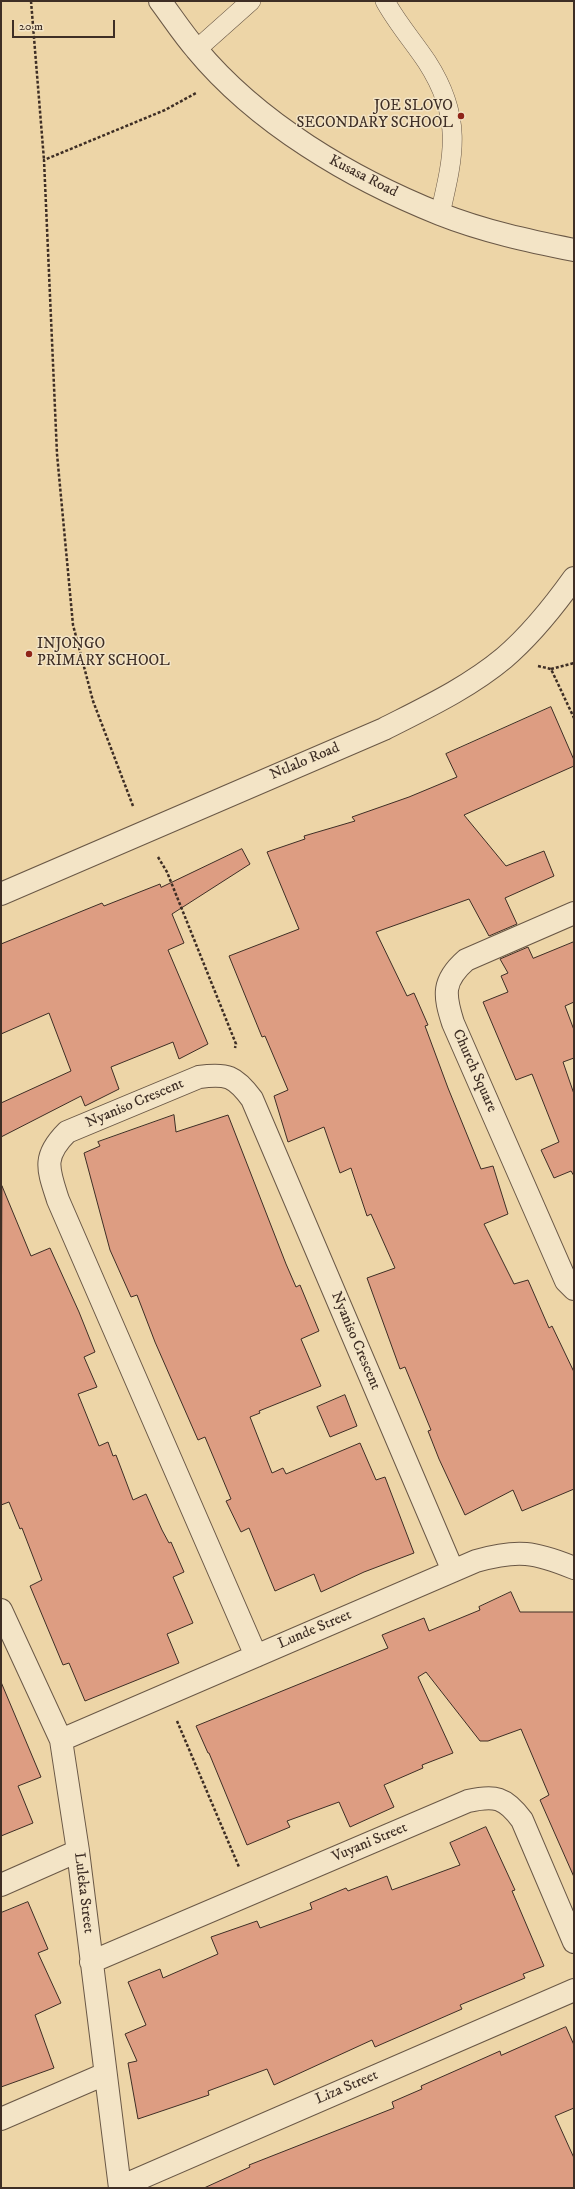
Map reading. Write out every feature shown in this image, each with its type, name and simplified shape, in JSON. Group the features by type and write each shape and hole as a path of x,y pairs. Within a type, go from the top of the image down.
{"street":[{"name":"Kusasa Road","path":"160,1 196,50 223,78 272,121 341,168 440,214 507,236 574,250"},
{"name":"Ntlalo Road","path":"1,894 143,831 384,729 445,698 504,658 553,608 574,578"},
{"name":"Church Square","path":"574,914 466,960 453,972 447,986 447,1003 453,1023 566,1281 574,1289"},
{"name":"Nyaniso Crescent","path":"256,1656 58,1200 51,1177 49,1158 55,1144 67,1132 199,1077 214,1075 230,1076 242,1084 252,1099 453,1571"},
{"name":"Lunde Street","path":"61,1740 453,1571 496,1555 520,1552 544,1556 574,1568"},
{"name":"Luleka Street","path":"1,1610 8,1647 61,1740 78,1852 120,2187"},
{"name":"Vuyani Street","path":"91,1962 468,1801 486,1797 501,1800 511,1805 522,1820 574,1942"},
{"path":"1,1885 78,1852"},
{"name":"Liza Street","path":"120,2187 574,1990"},
{"path":"1,2119 105,2074"}],"lane":[{"path":"196,50 251,1"},
{"path":"385,1 427,62 448,105 454,129 454,150 440,214"}],"path":[{"path":"31,1 44,160 57,454 73,625 93,701 143,831 167,872 236,1044 230,1076"},
{"path":"44,160 165,110 223,78"},
{"path":"504,658 552,669 574,663"},
{"path":"552,669 574,718"},
{"path":"166,1694 251,1894"}],"building":[{"path":"551,707 574,760 574,766 464,815 506,866 544,851 554,876 505,898 517,924 489,936 469,899 376,932 407,996 414,993 428,1025 425,1026 448,1088 481,1169 493,1166 508,1214 484,1224 514,1284 528,1280 549,1328 552,1326 574,1372 574,1489 522,1511 513,1490 465,1515 439,1459 428,1431 431,1430 405,1367 400,1369 367,1278 395,1268 371,1214 367,1216 351,1168 340,1173 324,1127 288,1142 274,1096 288,1090 265,1036 262,1037 229,956 299,929 267,852 305,839 304,836 355,821 352,817 409,797 457,777 446,754"},
{"path":"242,849 250,864 172,914 184,943 168,950 208,1044 179,1059 173,1042 111,1067 119,1089 85,1106 81,1096 1,1137 1,1103 71,1071 49,1013 1,1034 1,944 102,903 104,906 160,884 161,887"},
{"path":"574,942 574,1002 565,1006 574,1030 574,1058 563,1062 574,1094 574,1176 571,1171 554,1178 541,1150 559,1142 532,1074 516,1080 483,1002 508,992 501,976 508,973 500,959 528,947 533,958"},
{"path":"174,1115 176,1132 228,1115 286,1264 296,1287 300,1285 319,1331 301,1339 321,1386 259,1411 260,1413 250,1417 272,1473 283,1468 286,1474 360,1443 376,1480 385,1477 414,1553 364,1572 321,1592 314,1574 275,1591 249,1528 241,1532 226,1501 231,1499 205,1437 198,1440 155,1342 137,1295 131,1297 110,1250 84,1153 100,1146 98,1142"},
{"path":"2,1186 31,1256 50,1248 79,1312 95,1352 84,1357 97,1387 78,1394 99,1446 108,1442 113,1456 116,1455 133,1500 146,1494 162,1530 169,1543 171,1542 184,1572 173,1577 193,1623 167,1634 179,1663 85,1701 69,1663 63,1665 30,1586 42,1580 22,1528 20,1529 9,1502 1,1505"},
{"path":"345,1395 357,1426 330,1437 317,1407"},
{"path":"511,1592 520,1612 574,1612 574,1877 540,1800 549,1795 521,1729 488,1741 480,1741 426,1672 418,1677 453,1753 422,1765 423,1768 384,1785 394,1807 350,1827 339,1802 287,1821 290,1827 247,1845 209,1753 196,1726 388,1648 382,1635 424,1618 429,1631 480,1610 479,1607"},
{"path":"1,1682 41,1777 18,1786 33,1823 1,1836"},
{"path":"486,1827 515,1890 512,1891 544,1966 523,1974 525,1978 460,2005 462,2009 375,2047 372,2040 274,2085 267,2069 208,2091 209,2095 138,2119 128,2063 137,2061 125,2034 146,2025 128,1982 160,1969 163,1978 218,1954 211,1937 257,1921 260,1928 312,1909 310,1903 346,1888 348,1891 387,1876 392,1890 460,1865 450,1843"},
{"path":"28,1902 48,1949 38,1953 61,2003 35,2015 54,2068 1,2087 1,1913"},
{"path":"566,2027 574,2045 574,2108 555,2116 574,2158 574,2188 204,2188 250,2167 249,2165 394,2108 392,2102 422,2089 421,2086 500,2051 501,2055"}],"place":[{"name":"JOE SLOVO SECONDARY SCHOOL","path":"461,116"},
{"name":"INJONGO PRIMARY SCHOOL","path":"29,654"}]}
